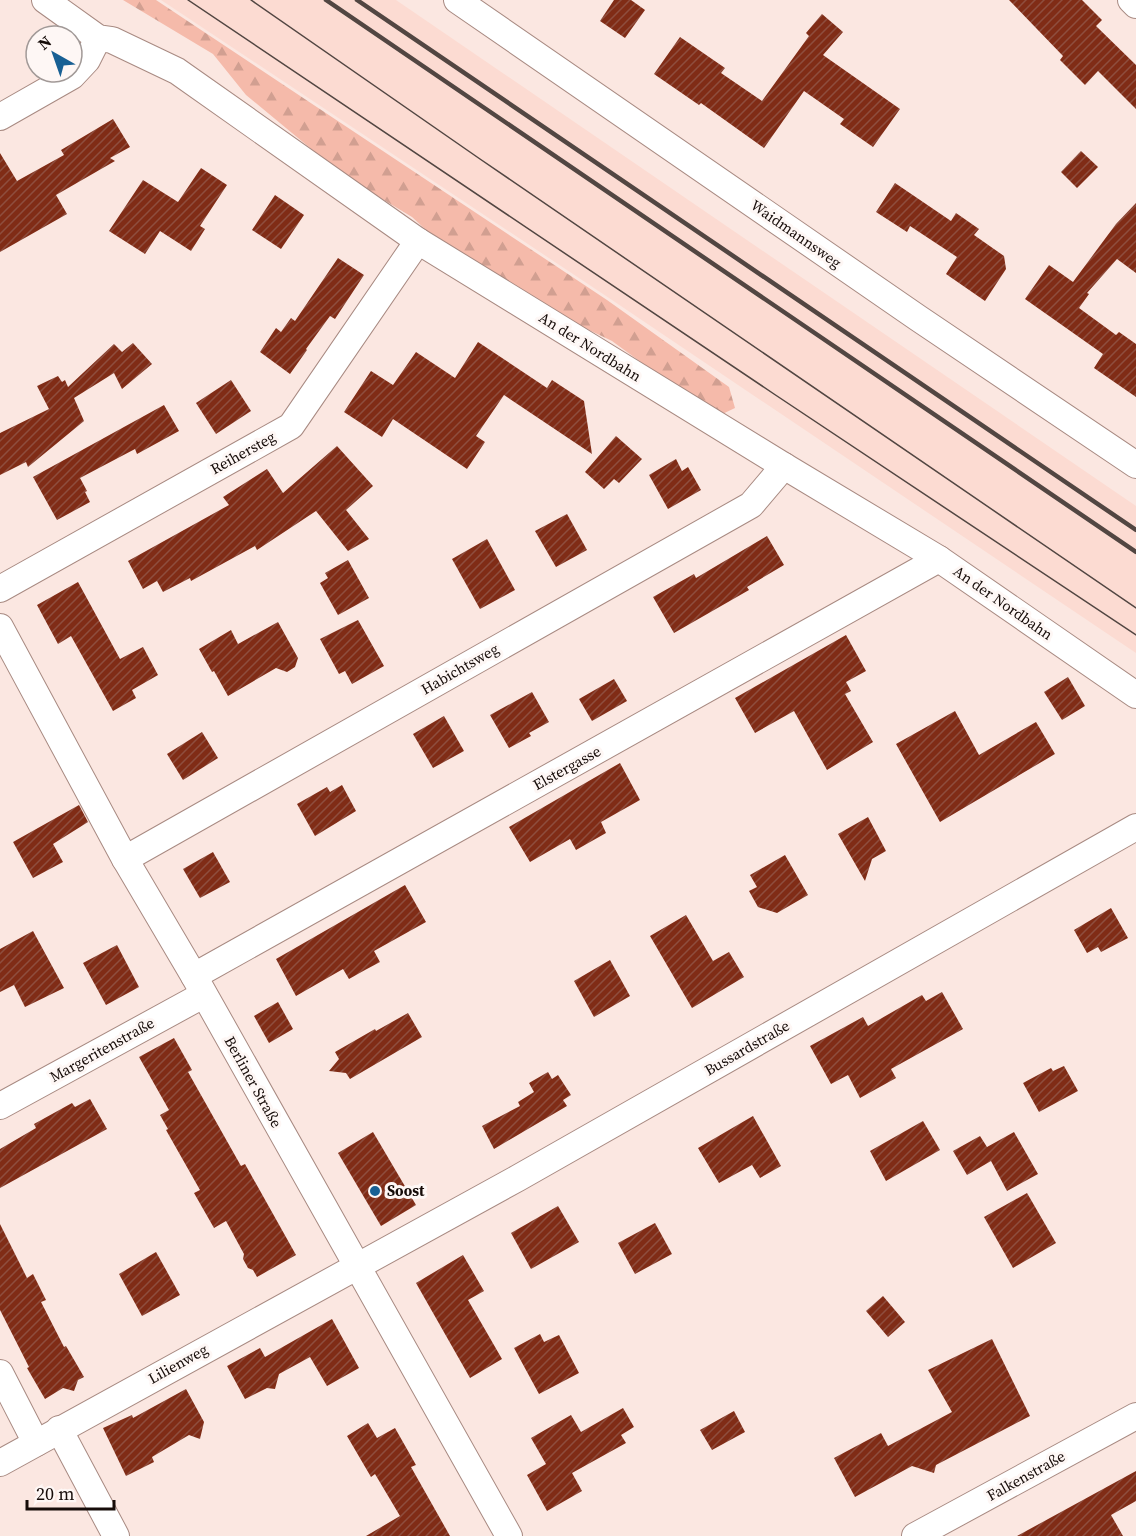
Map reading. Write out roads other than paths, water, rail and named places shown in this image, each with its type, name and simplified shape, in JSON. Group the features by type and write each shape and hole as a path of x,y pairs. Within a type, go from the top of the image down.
{"street":[{"name":"An der Nordbahn","path":"45,0 98,38 112,40 177,71 418,241 939,559 1136,695"},
{"name":"Waidmannsweg","path":"457,0 918,318 1136,465"},
{"path":"1131,0 1136,5"},
{"path":"0,117 72,76 87,60 98,38"},
{"name":"Reihersteg","path":"0,589 291,426 418,241"},
{"name":"Habichtsweg","path":"125,859 751,505 784,466"},
{"name":"Elstergasse","path":"199,986 939,559"},
{"name":"Berliner Straße","path":"0,627 125,859 199,986 508,1536"},
{"name":"Bussardstraße","path":"357,1266 518,1178 1136,827"},
{"name":"Margeritenstraße","path":"0,1106 199,986"},
{"name":"Lilienweg","path":"0,1463 357,1266"},
{"path":"0,1372 36,1443"},
{"name":"Falkenstraße","path":"915,1536 1136,1416"},
{"path":"59,1429 116,1536"}],"tram line":[{"path":"188,0 1136,635"},
{"path":"251,0 1136,608"}],"railway":[{"path":"326,0 1136,552"},
{"path":"357,0 1136,530"}],"place":[{"name":"Soost","path":"375,1191"}]}
